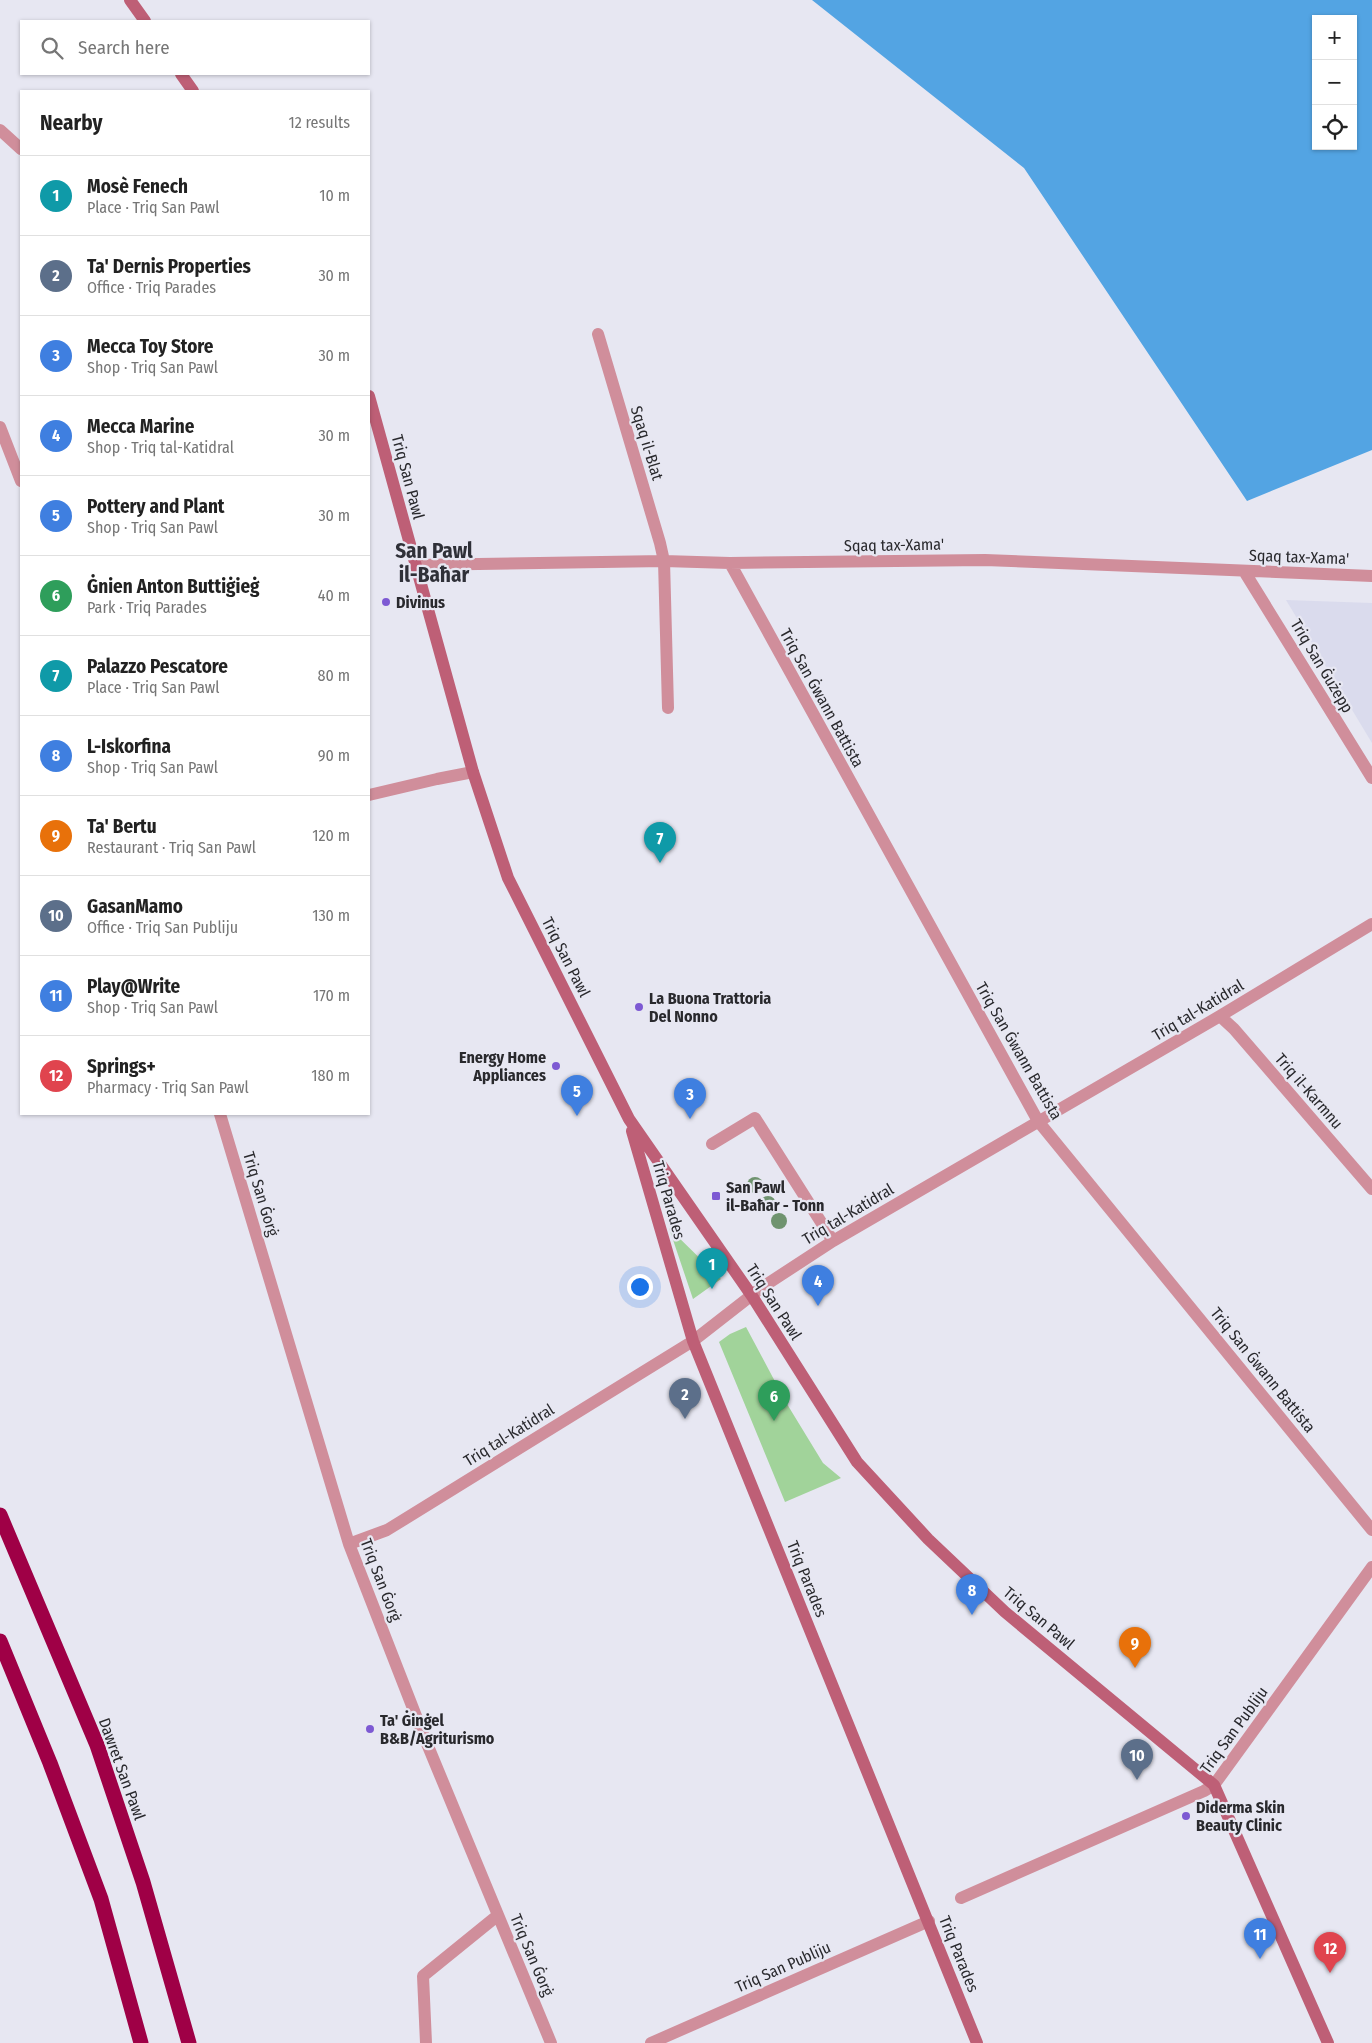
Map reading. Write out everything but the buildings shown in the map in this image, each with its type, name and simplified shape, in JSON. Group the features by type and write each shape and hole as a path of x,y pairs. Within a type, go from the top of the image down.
{"highway":[{"name":"Dawret San Pawl","path":"0,1515 97,1745 144,1882 189,2043"},
{"path":"0,1641 50,1763 101,1899 141,2043"}],"street":[{"path":"130,0 144,20"},
{"path":"182,75 192,90"},
{"path":"0,130 20,148"},
{"name":"Sqaq il-Blat","path":"598,334 664,561 668,708"},
{"name":"Triq San Pawl","path":"370,400 473,772 508,878 628,1119 752,1296 857,1462 922,1532 1005,1612 1214,1785 1328,2043"},
{"path":"0,428 20,478"},
{"name":"Sqaq tax-Xama'","path":"415,566 664,561 730,563 985,560 1372,576"},
{"name":"Triq San Ġwann Battista","path":"730,563 1038,1121 1372,1530"},
{"name":"Triq San Ġużepp","path":"1244,571 1372,778"},
{"path":"370,795 473,772"},
{"name":"Triq tal-Katidral","path":"349,1544 387,1530 693,1341 752,1296 833,1241 1220,1016 1372,924"},
{"name":"Triq il-Karmnu","path":"1220,1016 1234,1029 1372,1189"},
{"name":"Triq San Ġorġ","path":"220,1115 349,1544 497,1916 552,2043"},
{"path":"712,1144 755,1118 833,1241"},
{"name":"Triq Parades","path":"628,1119 693,1341 977,2043"},
{"name":"Triq San Publiju","path":"961,1898 1204,1792 1214,1785 1372,1567"},
{"path":"426,2043 423,1976 497,1916"},
{"name":"Triq San Publiju","path":"651,2043 929,1921"}],"shaded area":[{"path":"1286,600 1372,603 1372,743"}],"green space":[{"path":"669,1228 721,1279 693,1299"},
{"path":"746,1327 787,1404 823,1463 841,1478 785,1502 719,1342 730,1334"}],"water":[{"path":"812,0 1372,0 1372,450 1247,501 1024,168"}],"place":[{"name":"Divinus","path":"386,602"},
{"name":"Palazzo Pescatore","path":"660,863"},
{"name":"La Buona Trattoria Del Nonno","path":"639,1007"},
{"name":"Energy Home Appliances","path":"556,1066"},
{"name":"Pottery and Plant","path":"577,1116"},
{"name":"Mecca Toy Store","path":"690,1119"},
{"name":"San Pawl il-Baħar - Tonn","path":"716,1196"},
{"name":"Mosè Fenech","path":"712,1289"},
{"name":"Mecca Marine","path":"818,1306"},
{"name":"Ta' Dernis Properties","path":"685,1419"},
{"name":"Ġnien Anton Buttiġieġ","path":"774,1421"},
{"name":"L-Iskorfina","path":"972,1615"},
{"name":"Ta' Bertu","path":"1135,1668"},
{"name":"Ta' Ġinġel B&B/Agriturismo","path":"370,1729"},
{"name":"GasanMamo","path":"1137,1780"},
{"name":"Diderma Skin Beauty Clinic","path":"1186,1816"},
{"name":"Play@Write","path":"1260,1959"},
{"name":"Springs+","path":"1330,1973"}],"district":[{"name":"San Pawl il-Baħar","path":"434,563"}]}
